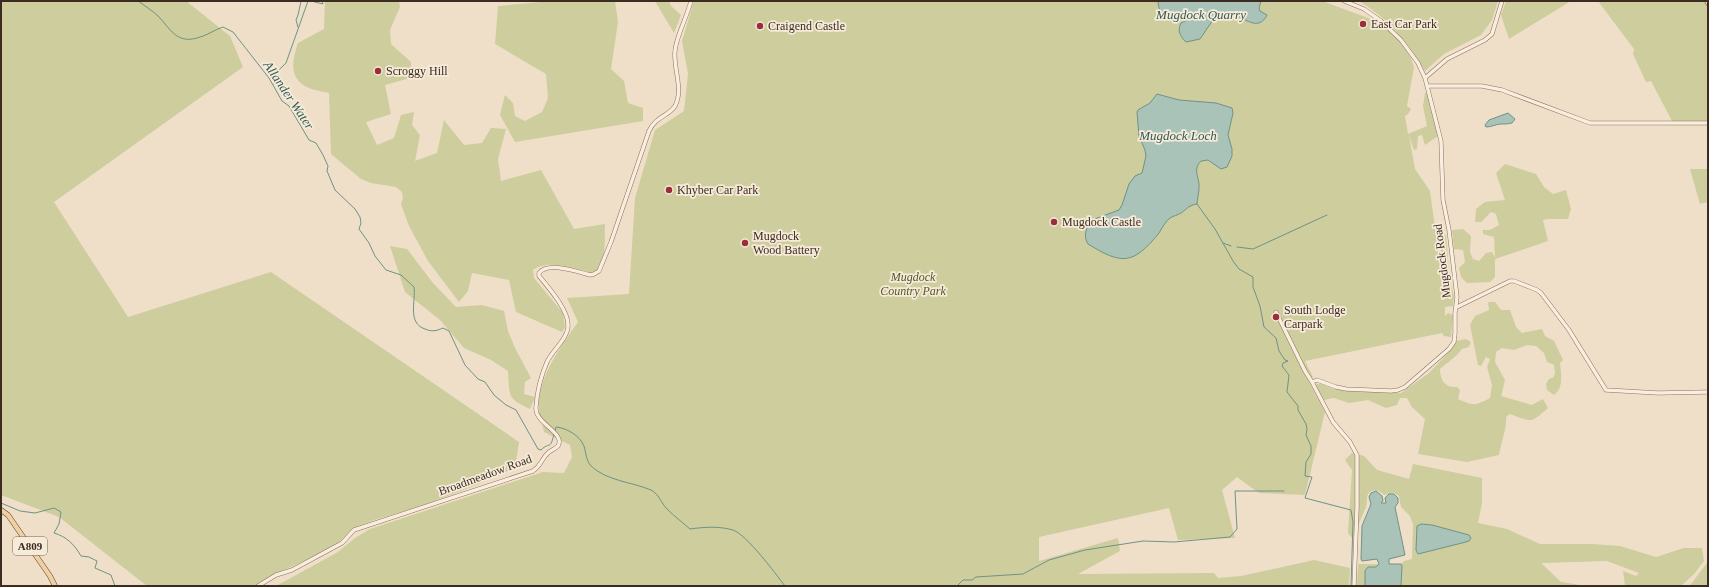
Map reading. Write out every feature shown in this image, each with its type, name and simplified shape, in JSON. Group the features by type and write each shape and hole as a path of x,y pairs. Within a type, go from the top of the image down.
{"main road":[{"name":"A809","path":"1,510 8,515 50,576 55,586"}],"street":[{"name":"Broadmeadow Road","path":"258,586 276,575 292,570 342,543 354,530 533,471 541,464 548,453 557,446 560,440 557,434 551,430 536,411 539,390 547,363 564,336 568,326 564,311 539,273 545,268 558,268 590,275 598,271 611,242 640,153 653,123 672,109 677,101 678,88 675,52 691,1"},
{"name":"Mugdock Road","path":"1312,382 1317,380 1346,389 1398,390 1414,380 1450,349 1454,342 1455,333 1457,297 1449,230 1443,200 1441,141 1425,78 1418,63 1401,40 1386,25 1364,10 1344,1"},
{"path":"1425,78 1447,59 1485,40 1492,34 1502,1"},
{"path":"1427,86 1482,86 1502,90 1590,123 1708,123"},
{"path":"1457,307 1464,302 1480,296 1496,286 1510,280 1514,281 1541,293 1569,330 1606,390 1690,393 1708,392"},
{"path":"1457,297 1464,302"},
{"path":"1276,312 1305,371 1333,422 1350,442 1357,455 1357,508 1354,586"}],"green space":[{"path":"1,1 186,1 230,36 243,67 54,202 128,317 271,272 519,442 515,468 474,486 421,506 353,528 339,542 317,555 254,586 147,586 59,517 1,495"},
{"path":"325,1 399,1 400,7 390,30 391,44 411,62 410,78 385,85 391,114 366,122 377,145 394,138 401,115 414,112 412,125 420,135 415,161 437,153 444,120 464,145 482,143 491,128 506,129 498,159 501,181 541,170 574,229 605,224 603,259 601,265 592,274 570,267 553,265 546,265 533,270 534,278 563,313 565,327 562,332 516,312 509,280 472,273 468,291 459,302 428,261 409,226 401,204 403,198 402,192 396,187 371,183 361,179 331,154 329,93 305,86 296,77 293,66 298,43 324,29"},
{"path":"552,1 615,1 618,22 611,69 624,81 628,103 643,108 643,121 515,142 500,115 505,95 513,103 515,116 525,121 542,112 548,98 546,74 495,44 498,6"},
{"path":"655,1 669,1 671,6 681,15 674,33"},
{"name":"Mugdock Country Park","path":"694,1 1322,1 1379,22 1400,41 1411,58 1414,67 1407,106 1411,109 1405,116 1408,134 1427,126 1423,106 1425,93 1428,93 1438,136 1425,145 1422,135 1418,136 1417,149 1414,150 1409,135 1415,169 1430,191 1440,265 1440,240 1442,232 1446,236 1450,282 1454,296 1453,306 1445,307 1445,316 1448,313 1453,315 1451,337 1444,336 1442,333 1305,361 1313,377 1308,380 1325,412 1305,495 1259,493 1237,477 1222,490 1235,538 1178,540 1169,508 1039,537 1039,561 1118,538 1120,551 1078,574 1214,573 1218,578 1241,576 1314,560 1350,568 1349,586 276,586 338,552 355,538 370,529 543,472 564,473 572,457 570,445 544,432 539,408 539,397 542,385 558,351 578,322 567,298 629,294 635,198 655,130 684,111 688,74 682,41"},
{"path":"1359,1 1498,1 1492,20 1481,35 1444,54 1425,71 1397,32 1380,16"},
{"path":"1506,1 1571,1 1509,39 1501,15"},
{"path":"1598,1 1703,1 1708,7 1708,121 1672,121 1651,81 1646,82 1633,54 1634,49"},
{"path":"1505,164 1536,174 1544,187 1553,194 1566,190 1571,209 1568,219 1543,220 1548,241 1495,259 1495,277 1490,282 1467,283 1461,277 1459,268 1465,262 1463,250 1454,249 1452,230 1463,229 1471,236 1470,252 1473,259 1479,261 1486,253 1492,252 1495,258 1494,237 1483,234 1483,230 1490,230 1499,225 1496,214 1491,212 1481,222 1475,222 1476,209 1485,202 1505,200 1496,173"},
{"path":"1690,169 1708,169 1708,202 1700,204"},
{"path":"390,246 407,249 433,283 456,307 482,305 504,311 508,331 531,378 525,382 524,394 535,397 530,409 513,399 509,386 508,371 491,360 464,348 440,320 405,292"},
{"path":"1488,302 1495,302 1501,310 1510,310 1516,327 1522,333 1542,329 1545,336 1554,341 1563,360 1560,363 1561,385 1554,395 1547,390 1546,384 1549,379 1554,377 1554,365 1547,362 1544,353 1536,346 1527,345 1514,350 1502,348 1496,352 1495,362 1505,380 1501,396 1532,405 1543,399 1548,408 1538,417 1530,420 1510,414 1506,417 1505,431 1499,455 1467,462 1418,454 1425,419 1412,407 1407,398 1400,398 1397,405 1386,408 1368,400 1349,403 1334,398 1324,400 1316,386 1317,384 1321,384 1333,389 1401,393 1429,373 1449,352 1456,341 1466,339 1471,342 1469,347 1462,349 1440,369 1441,377 1446,385 1457,387 1460,390 1458,399 1471,404 1477,404 1485,401 1490,398 1492,385 1487,367 1490,359 1486,357 1481,366 1478,365 1470,325 1475,316 1489,310"},
{"path":"1352,453 1364,456 1377,470 1409,479 1413,464 1482,478 1482,503 1478,523 1507,529 1540,544 1592,544 1620,546 1656,557 1684,548 1702,548 1704,561 1694,574 1681,586 1625,586 1623,571 1636,576 1639,573 1607,561 1541,563 1561,582 1587,586 1401,586 1401,564 1404,561 1412,559 1413,524 1410,516 1401,507 1399,496 1394,493 1384,495 1374,490 1368,495 1366,507 1352,538 1348,533 1352,470 1345,460","holes":["1418,525 1430,526 1471,538 1460,543 1417,552"]},
{"path":"1707,563 1708,586 1690,586 1691,584"},
{"path":"1358,564 1379,564 1376,567 1368,567 1365,571 1365,586 1357,586"}],"water":[{"name":"Mugdock Quarry","path":"1158,1 1261,1 1259,8 1260,11 1267,15 1264,20 1257,23 1252,23 1235,15 1231,18 1218,15 1200,39 1186,42 1179,31 1179,28 1181,23 1187,20 1188,17 1179,12 1176,17 1172,19 1166,18 1160,11"},
{"name":"Mugdock Loch","path":"1157,94 1179,100 1216,103 1232,108 1233,113 1228,135 1232,149 1232,156 1227,167 1221,169 1208,160 1201,161 1198,164 1197,171 1199,190 1197,204 1190,206 1181,213 1170,218 1150,244 1142,251 1134,256 1126,258 1110,256 1088,244 1086,241 1086,232 1088,225 1092,220 1119,210 1129,184 1135,176 1142,173 1146,156 1139,136 1137,112 1150,103"},
{"path":"1508,113 1515,119 1512,123 1486,127 1485,125 1489,120"},
{"path":"1376,491 1382,496 1383,501 1381,503 1386,503 1385,498 1389,494 1394,494 1398,498 1398,503 1395,507 1405,555 1389,559 1389,564 1401,564 1401,586 1365,586 1365,571 1368,567 1376,567 1379,564 1377,559 1362,561 1361,559 1362,526 1371,504 1369,497 1371,493"},
{"path":"1421,524 1432,525 1469,535 1471,538 1469,541 1418,554 1416,550 1417,526"}],"waterway":[{"name":"Allander Water","path":"138,1 156,14 174,34 184,39 200,37 223,27 233,32 269,78 282,101 289,106 309,140 316,143 328,166 327,171 335,190 355,209 360,217 361,223 359,229 369,243 375,256 386,270 401,275 414,287 414,317 419,326 430,331 443,328 449,331 465,365 478,379 485,382 494,395 506,405 516,410 538,449 541,450 551,444 554,434"},
{"path":"298,27 296,20 301,1"},
{"path":"274,84 276,73 286,63 308,1"},
{"path":"311,1 323,4 322,1"},
{"path":"1197,204 1215,229 1239,269 1253,277 1253,287 1260,306 1264,327 1276,338 1279,351 1285,360 1288,361 1283,363 1282,366 1289,375 1287,392 1298,406 1298,410 1306,424 1306,435 1311,446 1311,454 1306,462 1305,476 1312,477 1305,498 1351,510 1353,522 1351,586"},
{"path":"1237,247 1253,249 1327,215"},
{"path":"1223,243 1231,246"},
{"name":"Allander Water","path":"555,431 557,427 565,429 576,436 584,446 589,464 597,471 612,478 644,487 654,492 667,509 690,529 717,527 733,530 739,533 760,555 785,586"},
{"path":"957,586 963,580 972,580 976,577 1023,574 1049,560 1085,550 1143,541 1174,542 1230,537 1237,529 1235,491 1284,491"},
{"path":"1,503 20,511 35,513 54,508 61,512 59,524 54,533 70,542 81,556 89,557 97,561 95,568 111,575 115,586"}],"place":[{"name":"East Car Park","path":"1363,24"},
{"name":"Craigend Castle","path":"760,26"},
{"name":"Scroggy Hill","path":"378,71"},
{"name":"Khyber Car Park","path":"669,190"},
{"name":"Mugdock Castle","path":"1054,222"},
{"name":"Mugdock Wood Battery","path":"745,243"},
{"name":"South Lodge Carpark","path":"1276,317"}]}
